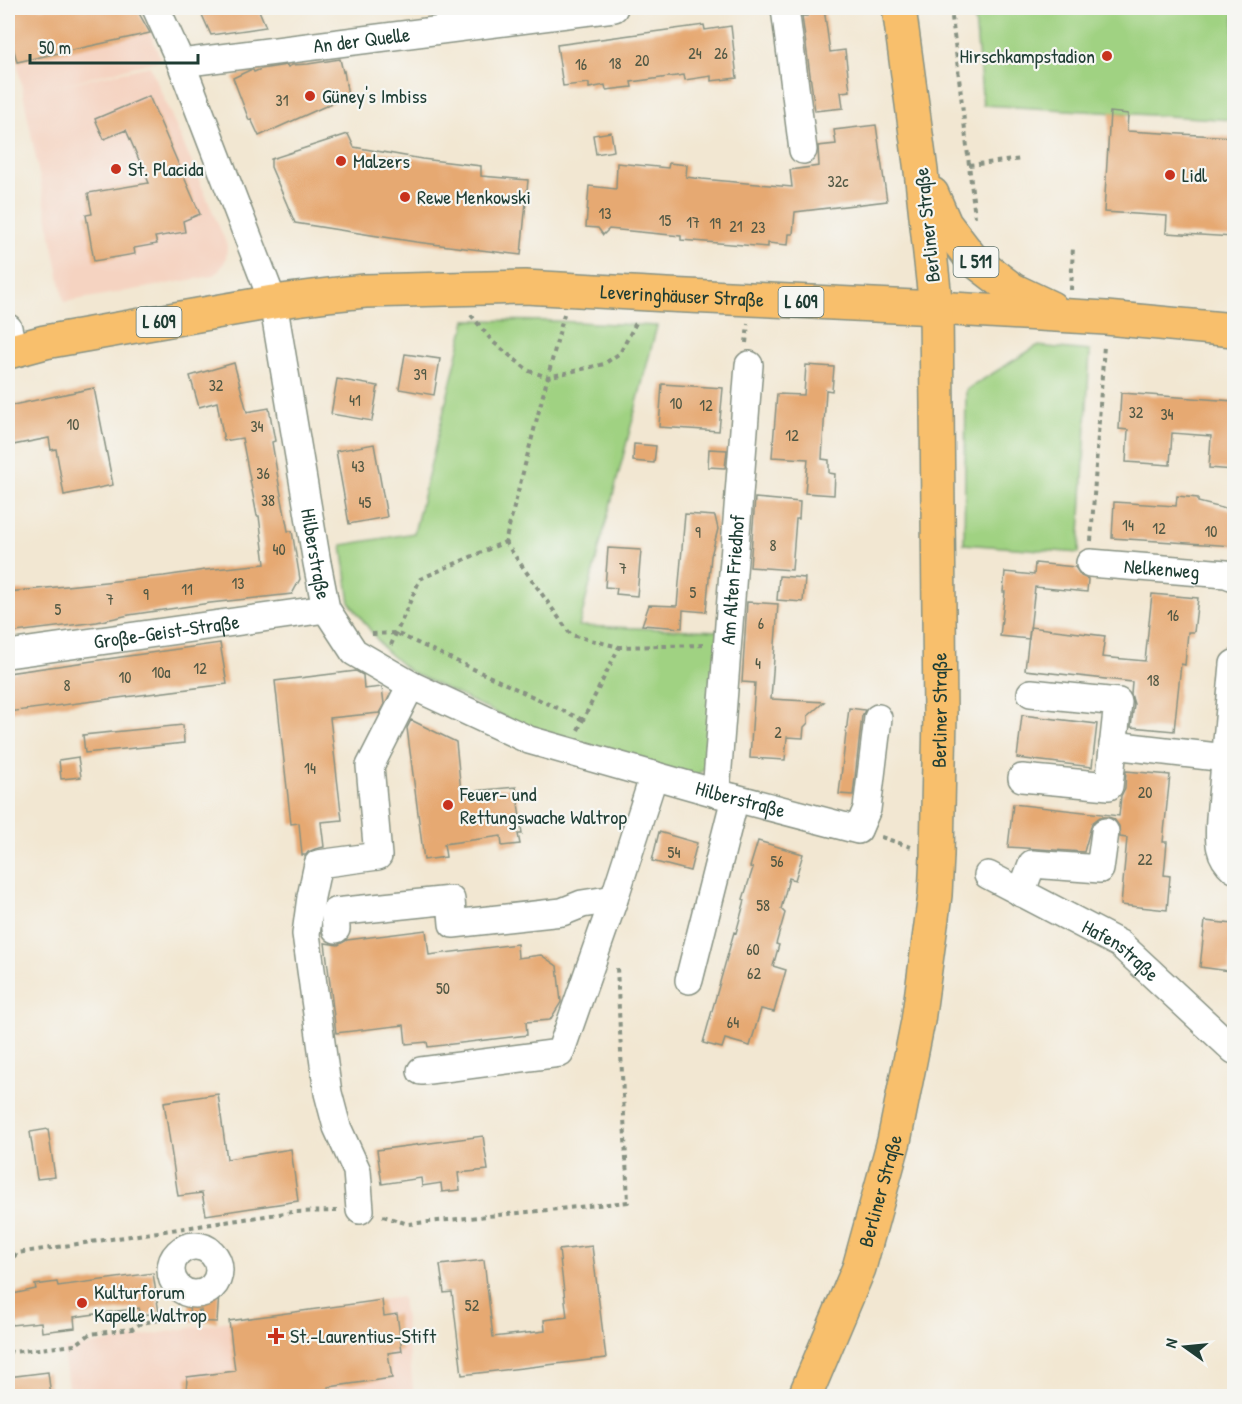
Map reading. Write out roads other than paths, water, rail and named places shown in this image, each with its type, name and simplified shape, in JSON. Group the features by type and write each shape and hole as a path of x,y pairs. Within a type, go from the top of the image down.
{"main road":[{"name":"Berliner Straße","path":"805,1396 859,1268 894,1141 918,1021 935,895 938,855 940,715 936,308 921,171 899,8"},
{"name":"L 511","path":"921,171 945,224 971,258 1013,290 1069,316"},
{"name":"Leveringhäuser Straße","path":"273,302 365,291 525,287 1106,318 1234,330"},
{"name":"L 609","path":"9,343 45,342 273,302"}],"street":[{"name":"Hilberstraße","path":"156,8 181,63 273,302 326,609 354,652 411,685 530,740 858,830 867,809 878,718"},
{"name":"An der Quelle","path":"181,63 614,8"},
{"path":"785,8 803,150"},
{"name":"Am Alten Friedhof","path":"689,980 726,795 727,645 749,365"},
{"name":"Nelkenweg","path":"1090,563 1226,574 1234,577"},
{"name":"Große-Geist-Straße","path":"8,654 326,609"},
{"path":"1234,664 1219,842 1226,862 1234,869"},
{"path":"360,1210 357,1171 338,1127 328,1093 306,934 318,864 378,856 370,766 411,685"},
{"path":"1022,778 1109,786 1118,702 1031,693"},
{"path":"1113,745 1226,758"},
{"path":"421,1071 560,1053 614,899 654,775"},
{"path":"1021,892 1032,864 1100,869 1104,832"},
{"name":"Hafenstraße","path":"988,875 1120,944 1234,1050"},
{"path":"336,929 335,912 451,900 453,924 562,912 582,904 614,899"},
{"path":"192,1236 210,1251 219,1267 214,1285 198,1294"}],"place":[{"name":"Hirschkampstadion","path":"1107,56"},
{"name":"Güney's Imbiss","path":"310,96"},
{"name":"Malzers","path":"341,161"},
{"name":"St. Placida","path":"116,169"},
{"name":"Lidl","path":"1170,175"},
{"name":"Rewe Menkowski","path":"405,197"},
{"name":"Feuer- und Rettungswache Waltrop","path":"448,805"},
{"name":"Kulturforum Kapelle Waltrop","path":"82,1303"},
{"name":"St.-Laurentius-Stift","path":"276,1336"}]}
